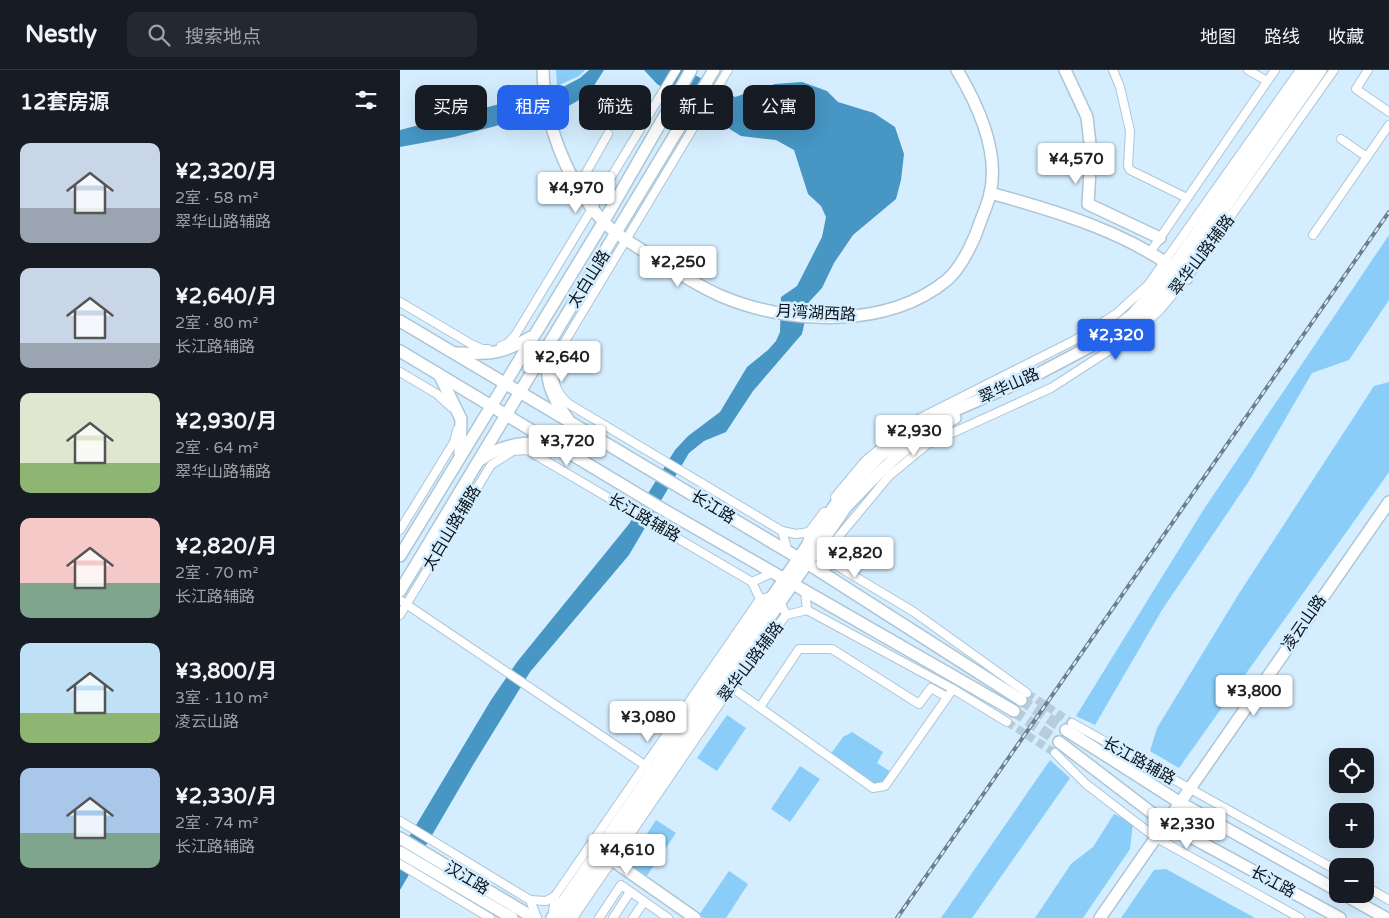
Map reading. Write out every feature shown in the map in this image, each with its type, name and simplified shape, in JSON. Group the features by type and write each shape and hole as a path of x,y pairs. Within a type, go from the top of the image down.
{"main road":[{"name":"月湾湖西路","path":"543,70 549,118 561,154 578,185 604,221 622,236 672,270 721,296 775,312 808,316 865,316 910,304 948,279 974,241 990,193 992,157 982,123 969,90 957,70"},
{"name":"太白山路","path":"400,556 532,336 604,221 691,70"},
{"name":"太白山路","path":"706,85 714,70"},
{"path":"1065,70 1087,117 1092,153 1088,204 1160,238"},
{"name":"翠华山路","path":"1176,270 1310,70"},
{"name":"翠华山路","path":"556,917 605,855 789,582 798,558 811,549 882,468 910,444 951,420 1097,351 1142,317 1321,70"},
{"name":"太白山路","path":"400,591 475,464 548,346 622,236 685,130"},
{"path":"990,193 1076,219 1119,236 1176,270"},
{"name":"长江路","path":"400,321 798,558 1024,696"},
{"path":"454,353 492,354 515,346 532,336"},
{"path":"548,346 546,366 549,389 570,422"},
{"name":"长江路","path":"400,351 642,497 1014,711"},
{"path":"440,374 461,419 460,456"},
{"path":"475,464 491,452 509,446 536,442 556,444"},
{"name":"凌云山路","path":"1100,918 1389,502"},
{"name":"翠华山路","path":"556,917 649,768 777,599"},
{"name":"长江路","path":"1069,727 1179,802 1329,886"},
{"name":"长江路","path":"1057,748 1165,823 1340,918"},
{"name":"汉江路","path":"400,838 536,918"},
{"name":"汉江路","path":"400,852 416,868 512,918"},
{"path":"612,860 695,918"},
{"path":"1359,903 1386,918"}],"street":[{"path":"400,302 482,349 495,348 508,343 516,334 594,208 676,70"},
{"path":"719,85 728,70"},
{"path":"1112,70 1120,87 1130,130 1128,166 1130,170 1187,198"},
{"path":"1248,70 1267,81"},
{"path":"1149,254 1275,70"},
{"name":"翠华山路辅路","path":"830,547 889,476 928,444 1051,388 1127,340 1159,311 1176,270 1300,70"},
{"name":"翠华山路辅路","path":"811,549 809,532 865,461 910,423 1075,340 1116,314 1148,285 1176,270 1334,70"},
{"path":"1368,70 1356,89 1389,112"},
{"path":"1312,235 1389,125"},
{"path":"578,185 608,134"},
{"path":"1341,139 1367,157"},
{"path":"622,236 558,353 553,368 554,384 562,398 664,462 782,531 796,534 809,532"},
{"path":"400,372 448,402 456,415 457,431 454,442 400,530"},
{"name":"长江路辅路","path":"513,451 527,450 752,582"},
{"name":"太白山路辅路","path":"400,615 403,602 491,465 513,451"},
{"path":"782,531 798,558"},
{"path":"811,549 830,547 834,564 914,612 1024,696"},
{"path":"817,570 834,564"},
{"path":"760,599 752,582 774,572"},
{"path":"806,592 807,610"},
{"name":"翠华山路辅路","path":"556,917 555,896 649,768 760,599 777,599 786,615 732,687 573,918"},
{"path":"403,602 649,768"},
{"path":"786,615 807,610 953,689 1007,722"},
{"path":"760,707 800,649 832,649 919,704 931,688 947,697"},
{"path":"732,687 873,788 885,786 953,689"},
{"name":"长江路辅路","path":"1069,727 1189,788 1329,866"},
{"path":"1057,748 1086,784 1155,837 1300,918"},
{"path":"400,820 530,900 546,901 555,896"},
{"path":"400,864 416,868 490,918"},
{"path":"599,918 621,885 644,902 657,915 668,918"},
{"path":"1374,891 1389,900"},
{"path":"613,918 630,892"},
{"path":"530,900 536,918"},
{"path":"634,918 644,902"}],"shaded area":[{"path":"556,70 585,70 579,76 557,85"},
{"path":"589,70 604,70 594,85 579,85 579,100 569,106 569,85 567,85 580,78"},
{"path":"644,70 686,70 713,85 661,86"},
{"path":"802,82 810,85 772,85 775,84"},
{"path":"815,87 827,91 838,102 874,113 895,127 904,154 901,180 896,199 853,235 834,263 822,288 809,302 802,334 753,391 726,432 704,441 689,453 629,555 530,672 400,890 400,852 491,700 517,662 629,524 675,450 688,436 720,412 747,367 776,341 780,332 781,297 797,286 822,237 826,217 821,206 808,194 794,150 776,140 741,136 731,130 733,130 733,96 743,94 743,130 815,130"},
{"path":"497,105 497,126 487,128 487,107"},
{"path":"415,126 415,130 481,130 400,147 400,130"},
{"path":"1389,235 1389,300 1349,360 1312,373 1251,478 1162,610 1095,725 1076,716 1204,509"},
{"path":"1389,382 1389,472 1179,768 1150,751 1157,728 1240,592 1374,386"},
{"path":"727,715 746,728 717,771 697,758"},
{"path":"852,732 883,752 877,763 891,772 883,784 875,786 830,755 843,737"},
{"path":"1050,760 1070,778 972,918 941,918"},
{"path":"800,766 820,779 790,822 771,809"},
{"path":"1114,814 1133,823 1130,849 1083,918 1035,918 1071,864 1093,847"},
{"path":"656,820 676,833 646,877 627,864"},
{"path":"1166,869 1255,918 1121,918 1154,870"},
{"path":"729,871 748,884 726,918 704,918 699,915"}],"tunnel":[{"path":"1027,693 1072,723"},
{"path":"1021,700 1066,730"},
{"path":"1014,711 1059,742"},
{"path":"1007,722 1055,753"}],"railway":[{"path":"897,918 1389,212"}]}
